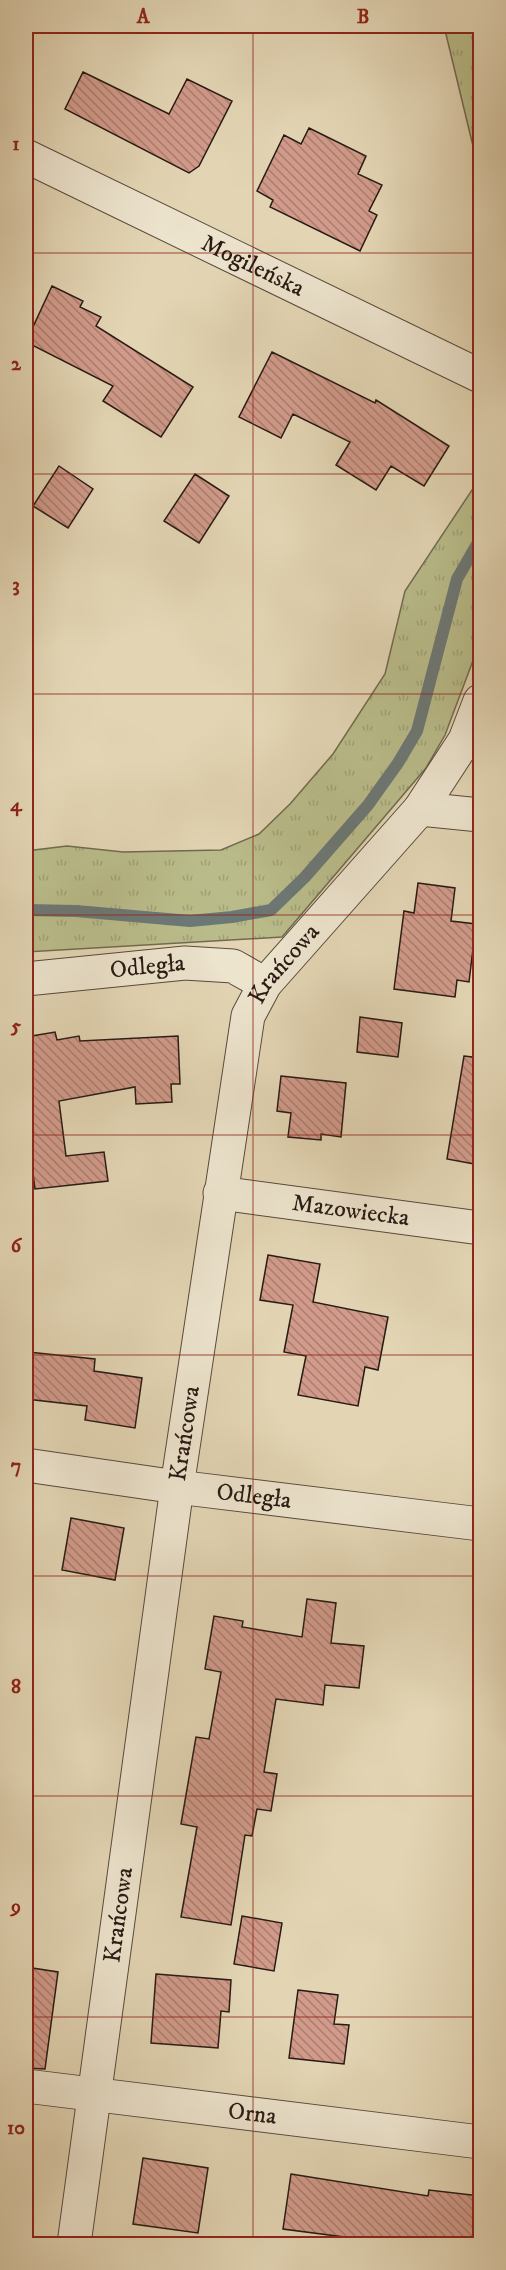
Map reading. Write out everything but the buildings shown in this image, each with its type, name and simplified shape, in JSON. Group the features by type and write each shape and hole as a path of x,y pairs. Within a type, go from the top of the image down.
{"street":[{"name":"Mogileńska","path":"26,156 480,376"},
{"name":"Krańcowa","path":"74,2244 177,1487 248,1016 265,984 420,808 465,740 480,701"},
{"path":"420,808 480,816"},
{"name":"Odległa","path":"26,979 185,963 233,966 265,984"},
{"name":"Mazowiecka","path":"220,1193 480,1228"},
{"name":"Odległa","path":"26,1466 480,1524"},
{"name":"Orna","path":"26,2086 480,2142"}],"green space":[{"path":"444,26 480,26 480,175"},
{"path":"480,478 480,642 445,735 426,768 282,937 26,952 26,851 67,846 123,852 221,850 259,834 290,804 333,754 385,674 405,591"}],"waterway":[{"path":"478,26 480,44"},
{"path":"26,910 76,911 190,921 271,910 305,877 368,805 398,763 417,731 457,579 480,539"}]}
